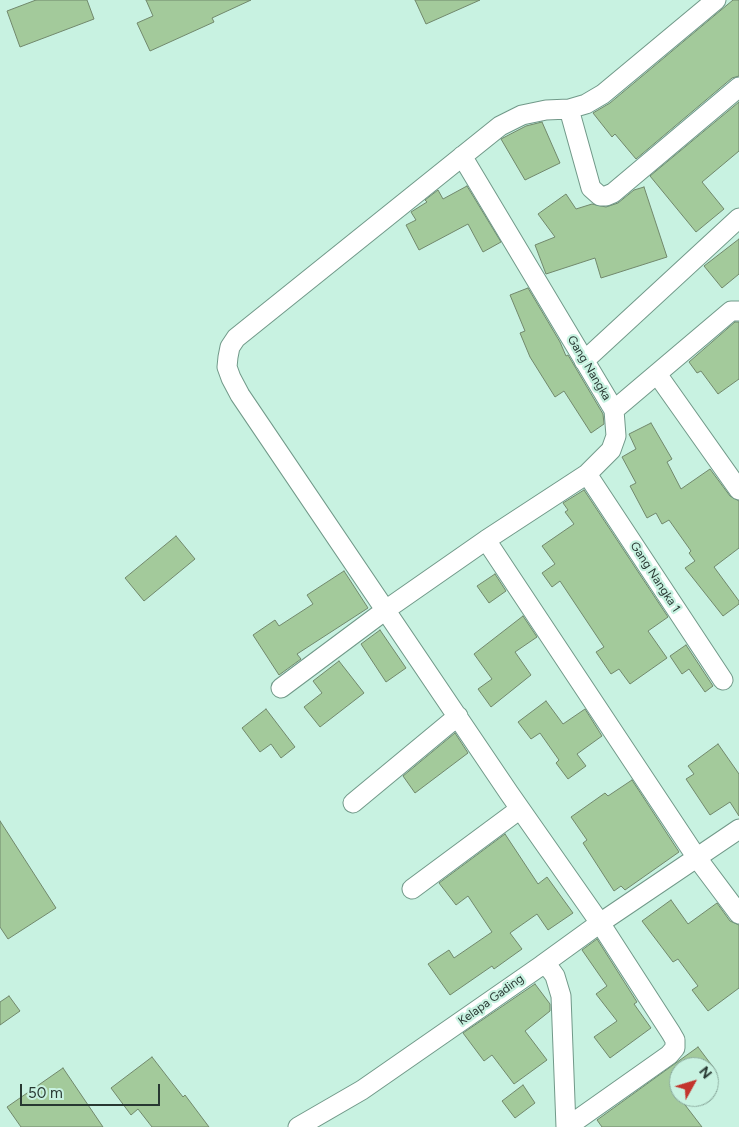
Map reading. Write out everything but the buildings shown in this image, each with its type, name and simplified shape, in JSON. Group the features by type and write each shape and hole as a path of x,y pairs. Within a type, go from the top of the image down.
{"street":[{"path":"567,1127 668,1055 674,1048 675,1040 600,923 240,394 227,367 228,357 230,347 236,338 462,156 511,119 532,112 569,109 586,104 604,94 716,0"},
{"path":"569,109 590,188 600,196 606,196 613,193 739,87"},
{"name":"Gang Nangka","path":"280,688 387,609 486,540 587,474 611,450 616,436 614,410 462,156"},
{"path":"584,360 739,218"},
{"path":"614,410 732,311 739,311"},
{"path":"657,374 739,490"},
{"name":"Gang Nangka 1","path":"587,474 723,680"},
{"path":"486,540 697,858 739,914"},
{"path":"353,803 458,716"},
{"path":"412,890 520,808"},
{"name":"Kelapa Gading","path":"298,1127 362,1090 600,923 739,829"},
{"path":"542,965 550,968 555,976 561,996 567,1127"}]}
